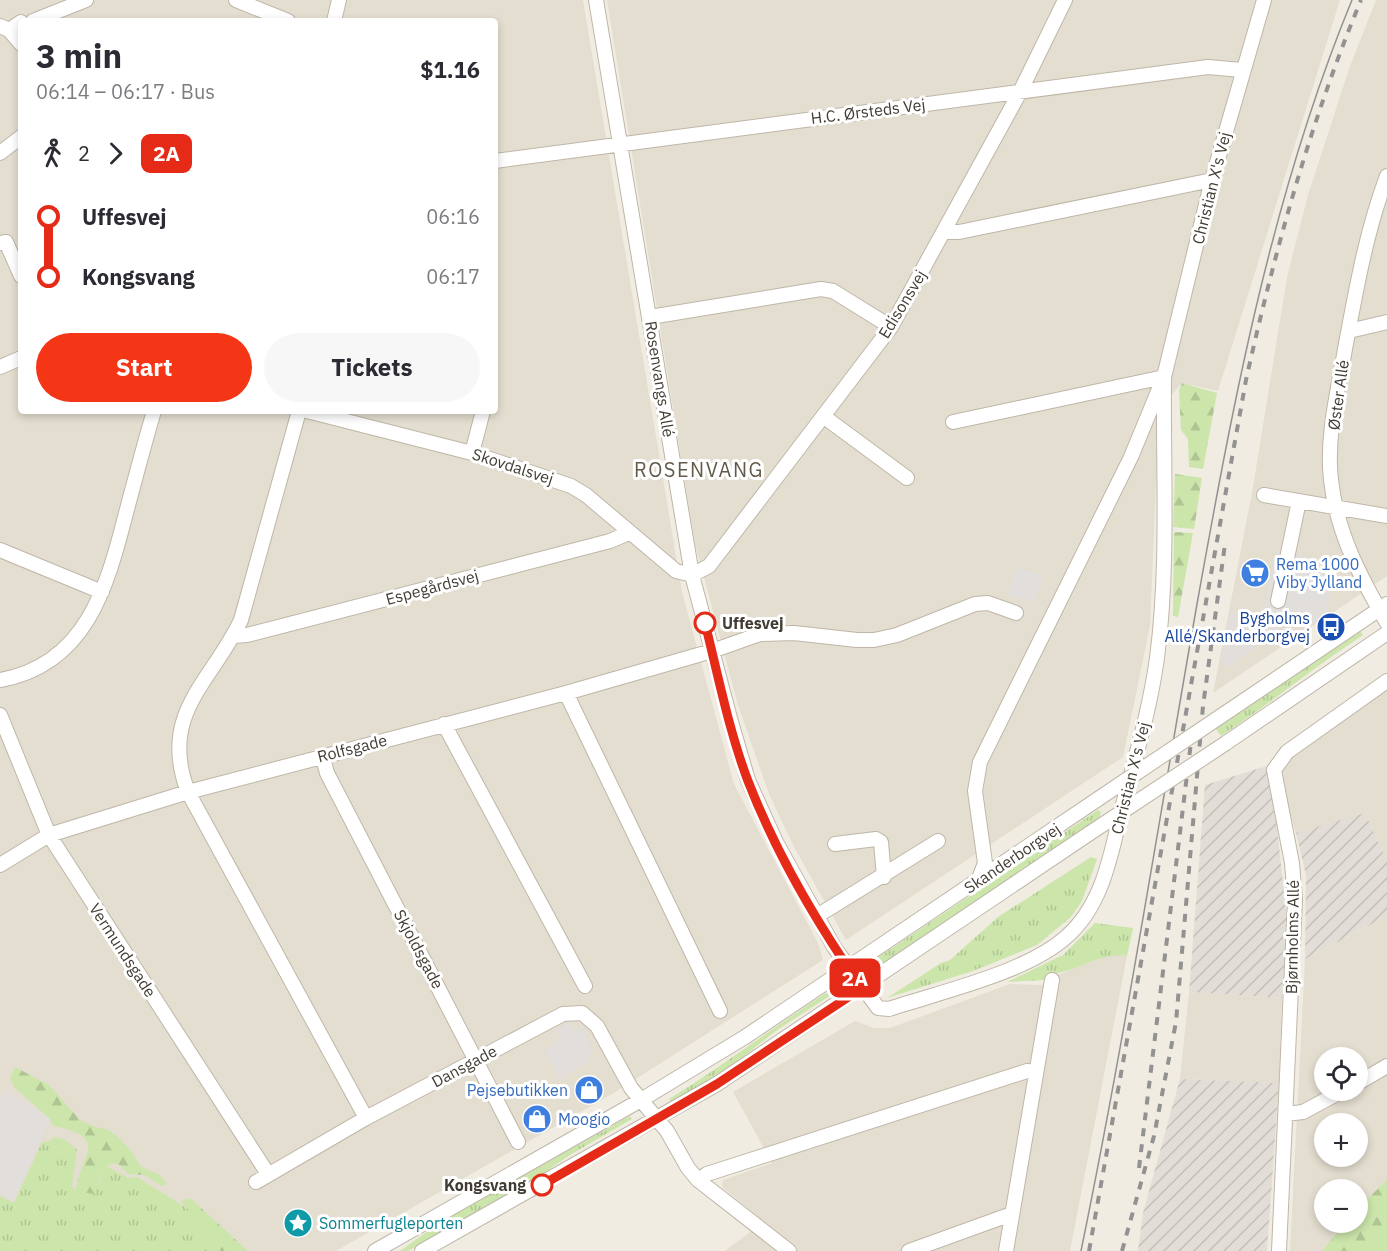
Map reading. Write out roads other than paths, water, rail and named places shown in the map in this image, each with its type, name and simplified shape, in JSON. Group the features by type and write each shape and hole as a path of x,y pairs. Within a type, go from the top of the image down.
{"street":[{"path":"41,18 86,0"},
{"path":"236,0 281,18"},
{"path":"335,18 339,0"},
{"name":"Rosenvangs Allé","path":"596,0 692,575 748,780 776,842 849,969"},
{"name":"Edisonsvej","path":"692,575 709,566 721,554 891,327 1020,92 1065,0"},
{"name":"Christian X's Vej","path":"978,881 985,863 975,791 980,762 1131,457 1164,377 1212,180 1264,0"},
{"path":"5,28 18,42"},
{"name":"H.C. Ørsteds Vej","path":"498,161 1208,67 1242,70"},
{"path":"0,153 18,139"},
{"name":"Øster Allé","path":"1383,606 1352,558 1336,506 1331,452 1336,396 1363,255 1387,176"},
{"path":"944,232 959,232 1212,180"},
{"path":"0,243 6,242 18,269"},
{"path":"650,317 821,289 832,291 891,327"},
{"path":"1349,331 1387,322"},
{"path":"0,368 18,359"},
{"path":"953,422 1164,377"},
{"name":"Christian X's Vej","path":"849,969 874,1005 889,1009 1008,969 1039,956 1065,939 1084,918 1111,857 1157,658 1162,581 1164,377"},
{"path":"0,680 33,672 65,649 84,627 102,592 114,561 152,414"},
{"path":"298,414 247,604 234,636 201,682 188,707 182,728 180,769 188,792 366,1118"},
{"name":"Skovdalsvej","path":"319,414 472,453 571,486 586,495 667,566 692,575"},
{"path":"472,453 482,414"},
{"path":"823,416 907,478"},
{"path":"1264,495 1387,516"},
{"path":"1278,601 1299,501"},
{"name":"Espegårdsvej","path":"234,636 248,635 599,544 629,532"},
{"path":"0,550 102,592"},
{"path":"712,651 760,634 776,633 857,640 883,638 975,604 988,603 1016,613"},
{"path":"1383,606 1387,622"},
{"name":"Skanderborgvej","path":"375,1251 641,1100 746,1037 1383,606"},
{"name":"Skanderborgvej","path":"422,1251 717,1084 1387,633"},
{"name":"Rolfsgade","path":"0,864 49,835 188,792 322,755 567,693 712,651"},
{"name":"Bjørnholms Allé","path":"1279,1251 1295,900 1292,863 1274,770 1287,752 1387,681"},
{"path":"567,693 720,1011"},
{"name":"Vermundsgade","path":"0,715 49,835 268,1174"},
{"path":"444,724 585,986"},
{"name":"Skjoldsgade","path":"322,755 327,773 518,1142"},
{"path":"835,844 876,839 881,842 884,877"},
{"path":"817,916 884,877 938,841"},
{"path":"1006,1251 1052,980"},
{"name":"Dansgade","path":"256,1182 366,1118 563,1014 582,1013 597,1026 631,1088 641,1100"},
{"path":"1368,1077 1387,1066"},
{"path":"698,1180 707,1174 994,1081 1027,1071 1035,1072"},
{"path":"641,1100 657,1119 698,1180 789,1251"},
{"path":"1286,1114 1304,1112 1324,1101"},
{"path":"909,1251 1006,1216 1012,1216"}],"tram line":[{"path":"1081,1251 1127,1009 1211,527 1241,374 1258,298 1299,147 1352,0"}],"railway":[{"path":"1089,1251 1246,380 1295,187 1326,93 1361,0"},
{"path":"1122,1251 1154,1136 1176,1022 1203,706 1225,544"},
{"path":"1139,1168 1192,734"}],"place":[{"name":"Rema 1000 Viby Jylland","path":"1255,573"},
{"name":"Uffesvej","path":"705,623"},
{"name":"Bygholms Allé/Skanderborgvej","path":"1331,627"},
{"name":"Pejsebutikken","path":"589,1090"},
{"name":"Moogio","path":"537,1119"},
{"name":"Kongsvang","path":"542,1185"},
{"name":"Sommerfugleporten","path":"298,1223"}],"district":[{"name":"ROSENVANG","path":"699,469"}]}
